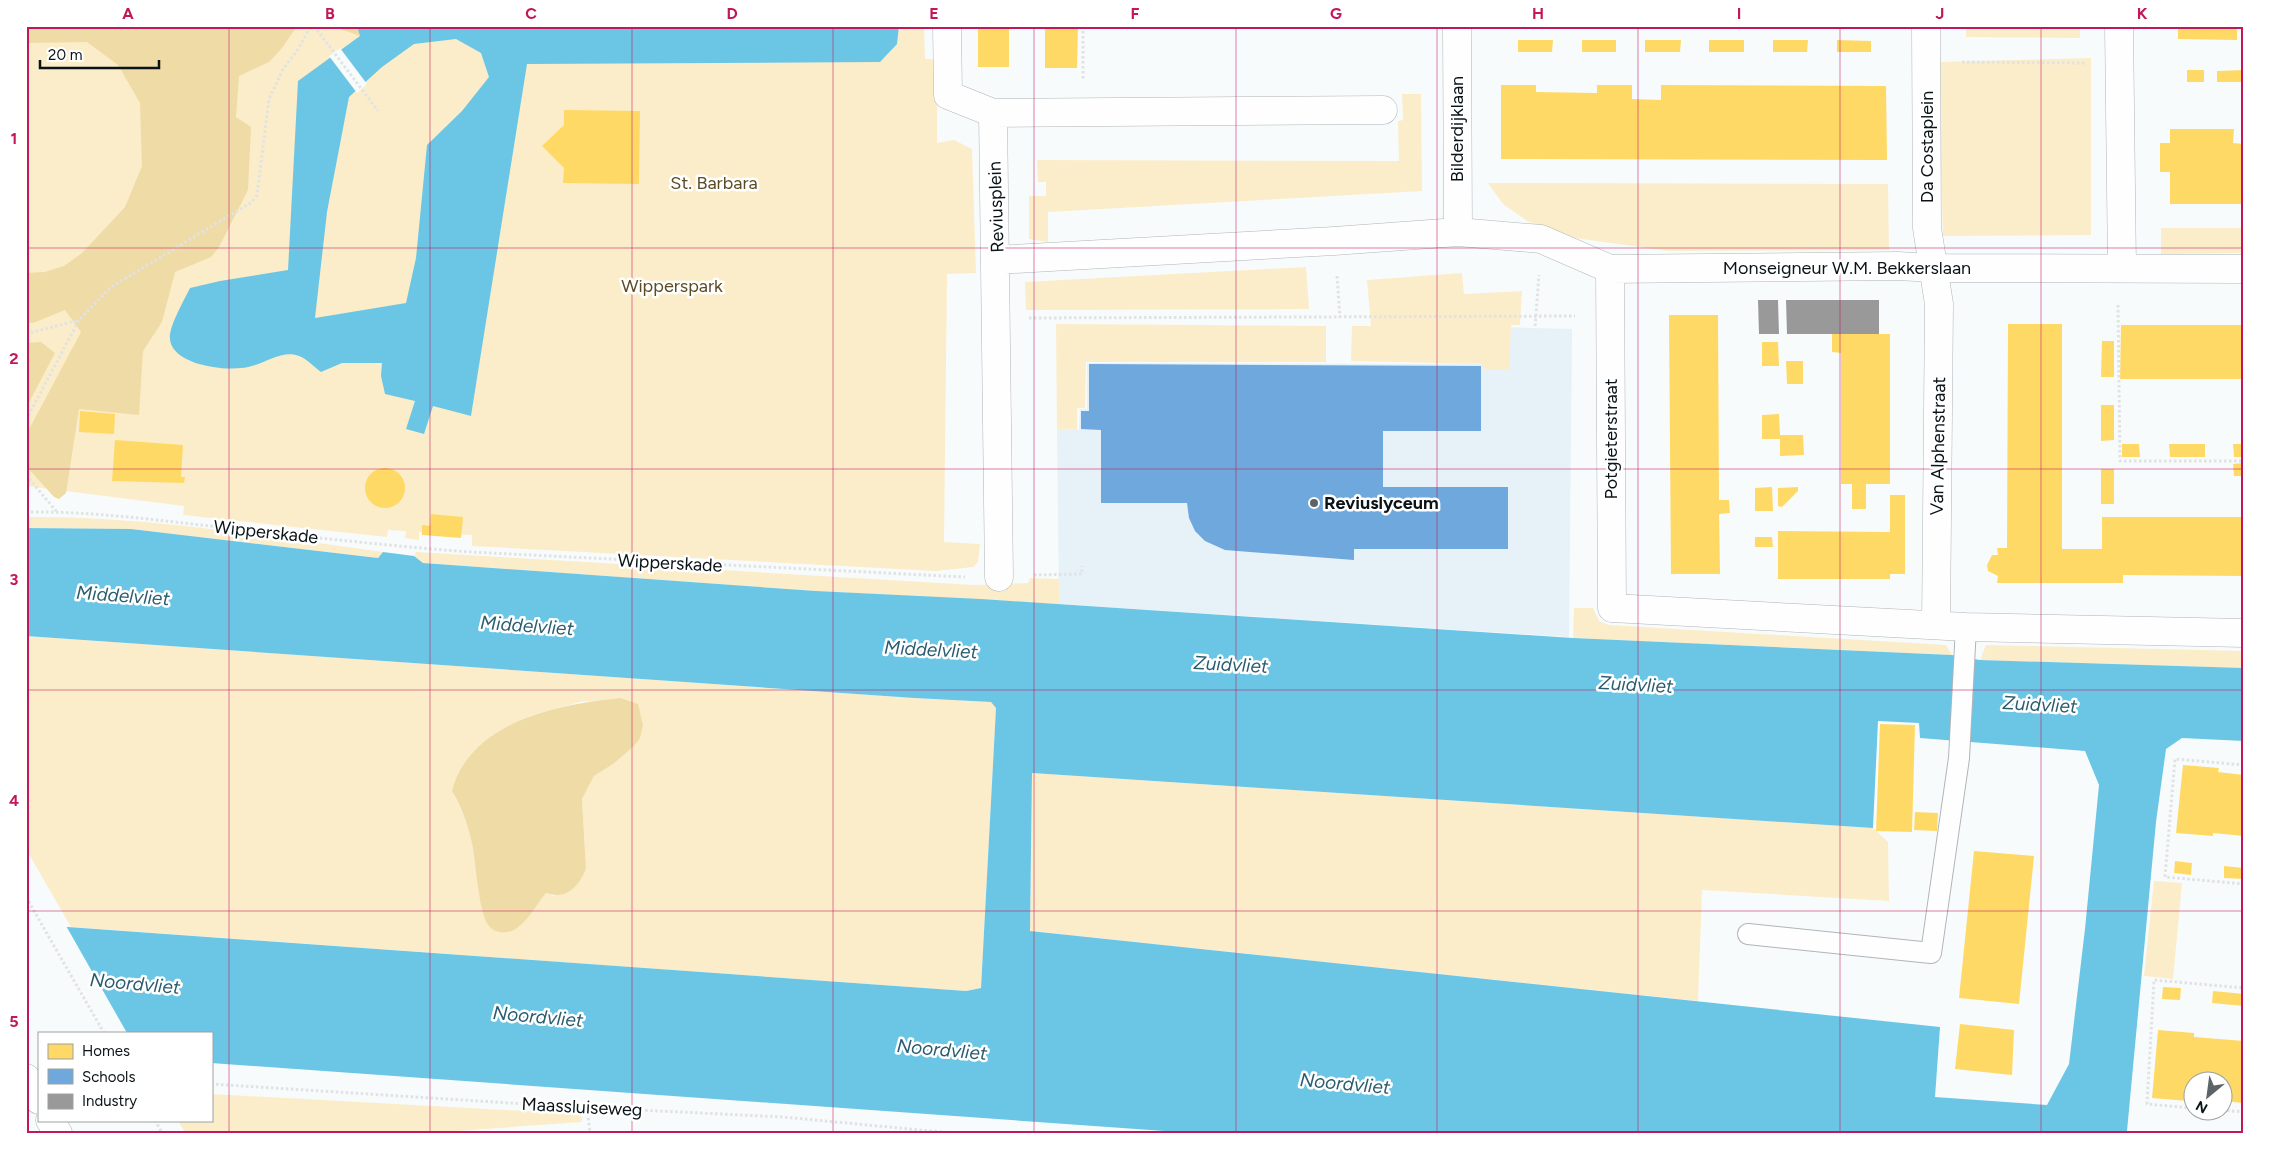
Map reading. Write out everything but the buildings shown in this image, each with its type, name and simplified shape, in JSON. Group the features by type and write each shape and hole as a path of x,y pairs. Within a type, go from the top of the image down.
{"main road":[{"path":"948,26 948,96 994,113 1383,110"},
{"name":"Bilderdijklaan","path":"1457,26 1458,232"},
{"name":"Da Costaplein","path":"1926,26 1927,228 1934,268"},
{"path":"2118,26 2122,268"},
{"name":"Reviusplein","path":"994,113 996,260 1458,232"},
{"name":"Monseigneur W.M. Bekkerslaan","path":"1458,232 1541,239 1610,269 1898,266 1934,268 2244,269"},
{"path":"996,260 999,577"},
{"name":"Van Alphenstraat","path":"1934,268 1939,304 1936,625"},
{"name":"Potgieterstraat","path":"1610,269 1612,608 1936,625"},
{"path":"1936,625 2244,633"},
{"path":"26,1078 38,1098"},
{"path":"51,1122 58,1133"}],"lane":[{"path":"1748,934 1931,953 1959,758 1966,626"}],"path":[{"path":"26,420 80,320 111,287 252,202 257,195 269,98 283,69 313,26 378,111"},
{"path":"1083,26 1084,112"},
{"path":"1926,62 2118,63"},
{"path":"1535,326 1541,239"},
{"path":"1334,241 1340,318"},
{"path":"2118,304 2120,461 2244,460"},
{"path":"996,318 1610,316"},
{"path":"26,334 80,320"},
{"path":"26,475 56,512"},
{"name":"Wipperskade","path":"26,512 56,512 471,552 948,577 1082,574 1082,566"},
{"path":"2244,764 2175,759 2165,877 2244,884"},
{"path":"26,897 103,1032"},
{"path":"2182,1107 2147,1104 2154,980 2244,988"},
{"name":"Maassluiseweg","path":"212,1084 586,1108 783,1117 952,1133"},
{"path":"586,1108 590,1133"}],"shaded area":[{"path":"26,26 297,26 282,48 269,62 239,76 236,117 251,127 248,190 219,247 211,257 175,272 162,322 143,351 139,415 79,409 66,493 59,499 54,497 26,466 26,435 81,332 65,310 33,323 26,322 26,273 45,272 64,266 82,253 125,207 142,166 140,103 118,65 87,42 26,43"},
{"path":"332,26 357,26 360,36"},
{"name":"Reviuslyceum","path":"1498,327 1572,329 1569,637 1059,604 1057,429 1079,430 1080,409 1087,409 1087,363 1497,364"},
{"path":"41,342 55,353 26,408 26,343"},
{"path":"620,698 638,704 643,725 640,738 634,746 613,764 594,776 582,799 586,869 583,875 575,886 566,893 553,895 546,893 525,920 514,930 495,931 489,926 483,911 473,848 462,811 452,791 462,767 477,748 497,732 520,720 571,705"}],"green space":[{"name":"Wipperspark","path":"26,26 924,26 925,59 937,59 937,143 954,140 972,149 976,273 947,274 944,542 980,544 978,562 973,567 936,571 472,546 472,535 419,532 419,540 405,538 406,531 388,530 387,537 183,515 184,506 26,486"},
{"path":"1966,26 2080,26 2080,38 1966,37"},
{"path":"2091,58 2091,235 1943,236 1938,62"},
{"path":"1402,94 1421,94 1422,191 1048,212 1048,242 1029,239 1029,196 1046,196 1046,182 1038,182 1037,160 1399,161 1398,121 1403,120"},
{"path":"1488,183 1888,184 1889,250 1668,251 1575,238 1527,221 1503,204"},
{"path":"2161,228 2244,228 2244,253 2161,254"},
{"path":"1306,267 1309,309 1026,310 1025,282"},
{"path":"1462,273 1464,294 1522,291 1520,325 1511,325 1509,370 1483,369 1482,364 1351,361 1352,326 1371,326 1367,280"},
{"path":"1056,324 1326,326 1326,362 1086,362 1085,408 1077,408 1077,430 1057,429"},
{"path":"26,517 160,523 383,552 378,558 131,529 26,528"},
{"path":"416,552 973,585 1028,583 1030,578 1059,579 1059,604 816,591 423,563 414,556"},
{"path":"1574,608 1593,608 1599,621 1609,625 1946,645 1952,655 1573,638"},
{"path":"26,636 991,702 996,708 981,988 966,991 71,927 26,849","holes":["620,698 613,764 594,776 582,799 586,869 554,896 546,893 539,901 489,926 485,916 471,839 464,817 452,791 530,716 580,702"]},
{"path":"1986,645 2244,651 2244,668 1980,660"},
{"path":"1032,773 1873,828 1888,842 1889,901 1702,890 1698,1001 1030,931"},
{"path":"2154,881 2182,883 2173,979 2144,976"},
{"path":"212,1094 581,1114 582,1122 429,1133 185,1133 179,1122 212,1122"}],"water":[{"path":"357,26 899,26 897,44 880,62 527,64 471,416 433,406 424,434 406,429 415,401 385,394 381,376 382,363 342,363 321,372 302,357 287,354 248,367 213,367 187,359 177,353 171,345 171,329 190,288 288,270 298,81 360,36","holes":["456,39 481,53 489,77 462,111 427,145 416,258 406,303 315,318 327,212 349,97 382,67 414,44"]},
{"path":"26,528 131,529 378,558 383,552 414,556 423,563 816,591 981,599 1573,638 1952,655 1980,660 2244,668 2244,741 2182,738 2166,749 2156,822 2127,1131 2148,1133 1193,1133 212,1063 212,1032 39,1032 26,924 966,991 981,988 996,708 991,702 26,636","holes":["1878,721 1919,723 1920,738 2085,751 2099,785 2069,1064 2047,1105 1935,1097 1940,1027 1030,931 1032,773 1873,828"]}],"pier":[{"path":"340,48 367,84 357,93 329,56"},
{"path":"26,922 65,924 126,1032 38,1032 38,1054 26,1053"}],"place":[{"name":"Reviuslyceum","path":"1314,503"}],"park label":[{"name":"St. Barbara","path":"714,183"}],"water label":[{"name":"Middelvliet","path":"123,595"},
{"name":"Middelvliet","path":"527,625"},
{"name":"Middelvliet","path":"931,649"},
{"name":"Zuidvliet","path":"1231,664"},
{"name":"Zuidvliet","path":"1636,684"},
{"name":"Zuidvliet","path":"2040,704"},
{"name":"Noordvliet","path":"135,983"},
{"name":"Noordvliet","path":"538,1016"},
{"name":"Noordvliet","path":"942,1049"},
{"name":"Noordvliet","path":"1345,1083"}]}
